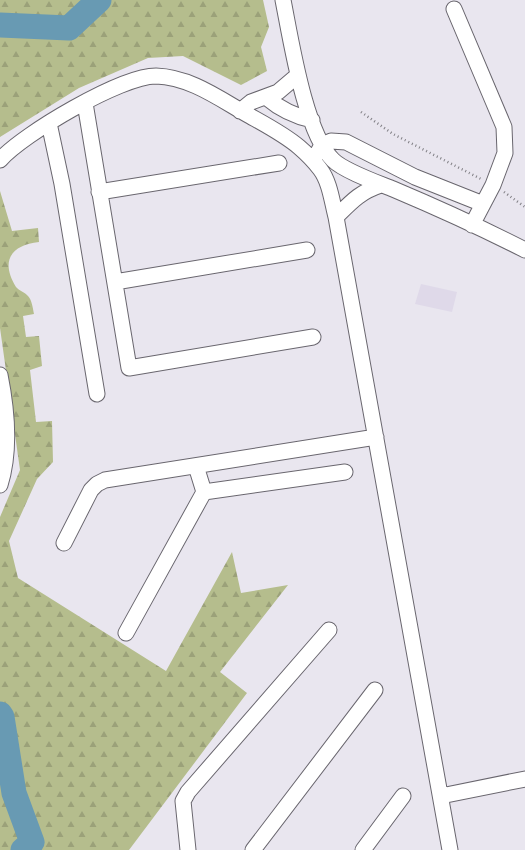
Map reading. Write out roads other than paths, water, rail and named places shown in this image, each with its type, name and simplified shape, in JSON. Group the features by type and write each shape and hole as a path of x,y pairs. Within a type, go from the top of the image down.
{"street":[{"path":"283,0 298,75 316,137 333,161 525,250"},
{"path":"454,9 504,127 505,153 493,185 472,225"},
{"path":"240,111 251,102 266,98 278,92 298,75"},
{"path":"0,160 7,152 49,123 85,103 126,83 155,76 177,79 200,88 298,146 321,170 328,187 336,218 450,850"},
{"path":"266,98 278,107 292,114 312,120"},
{"path":"85,103 129,368 313,337"},
{"path":"49,123 62,184 98,394"},
{"path":"310,158 317,154 322,145 331,141 346,142 415,177 483,204"},
{"path":"99,192 279,163"},
{"path":"336,218 354,198 367,190 382,185"},
{"path":"114,282 307,250"},
{"path":"0,375 7,436 5,470 0,484"},
{"path":"64,543 91,490 97,484 105,480 376,437"},
{"path":"126,633 204,492 196,466"},
{"path":"204,492 345,472"},
{"path":"188,850 183,801 188,792 329,630"},
{"path":"253,850 375,690"},
{"path":"441,796 525,779"},
{"path":"363,850 403,796"}],"waterway":[{"path":"0,25 69,28 99,0"},
{"path":"0,714 2,717 14,793 32,842 23,850"}]}
